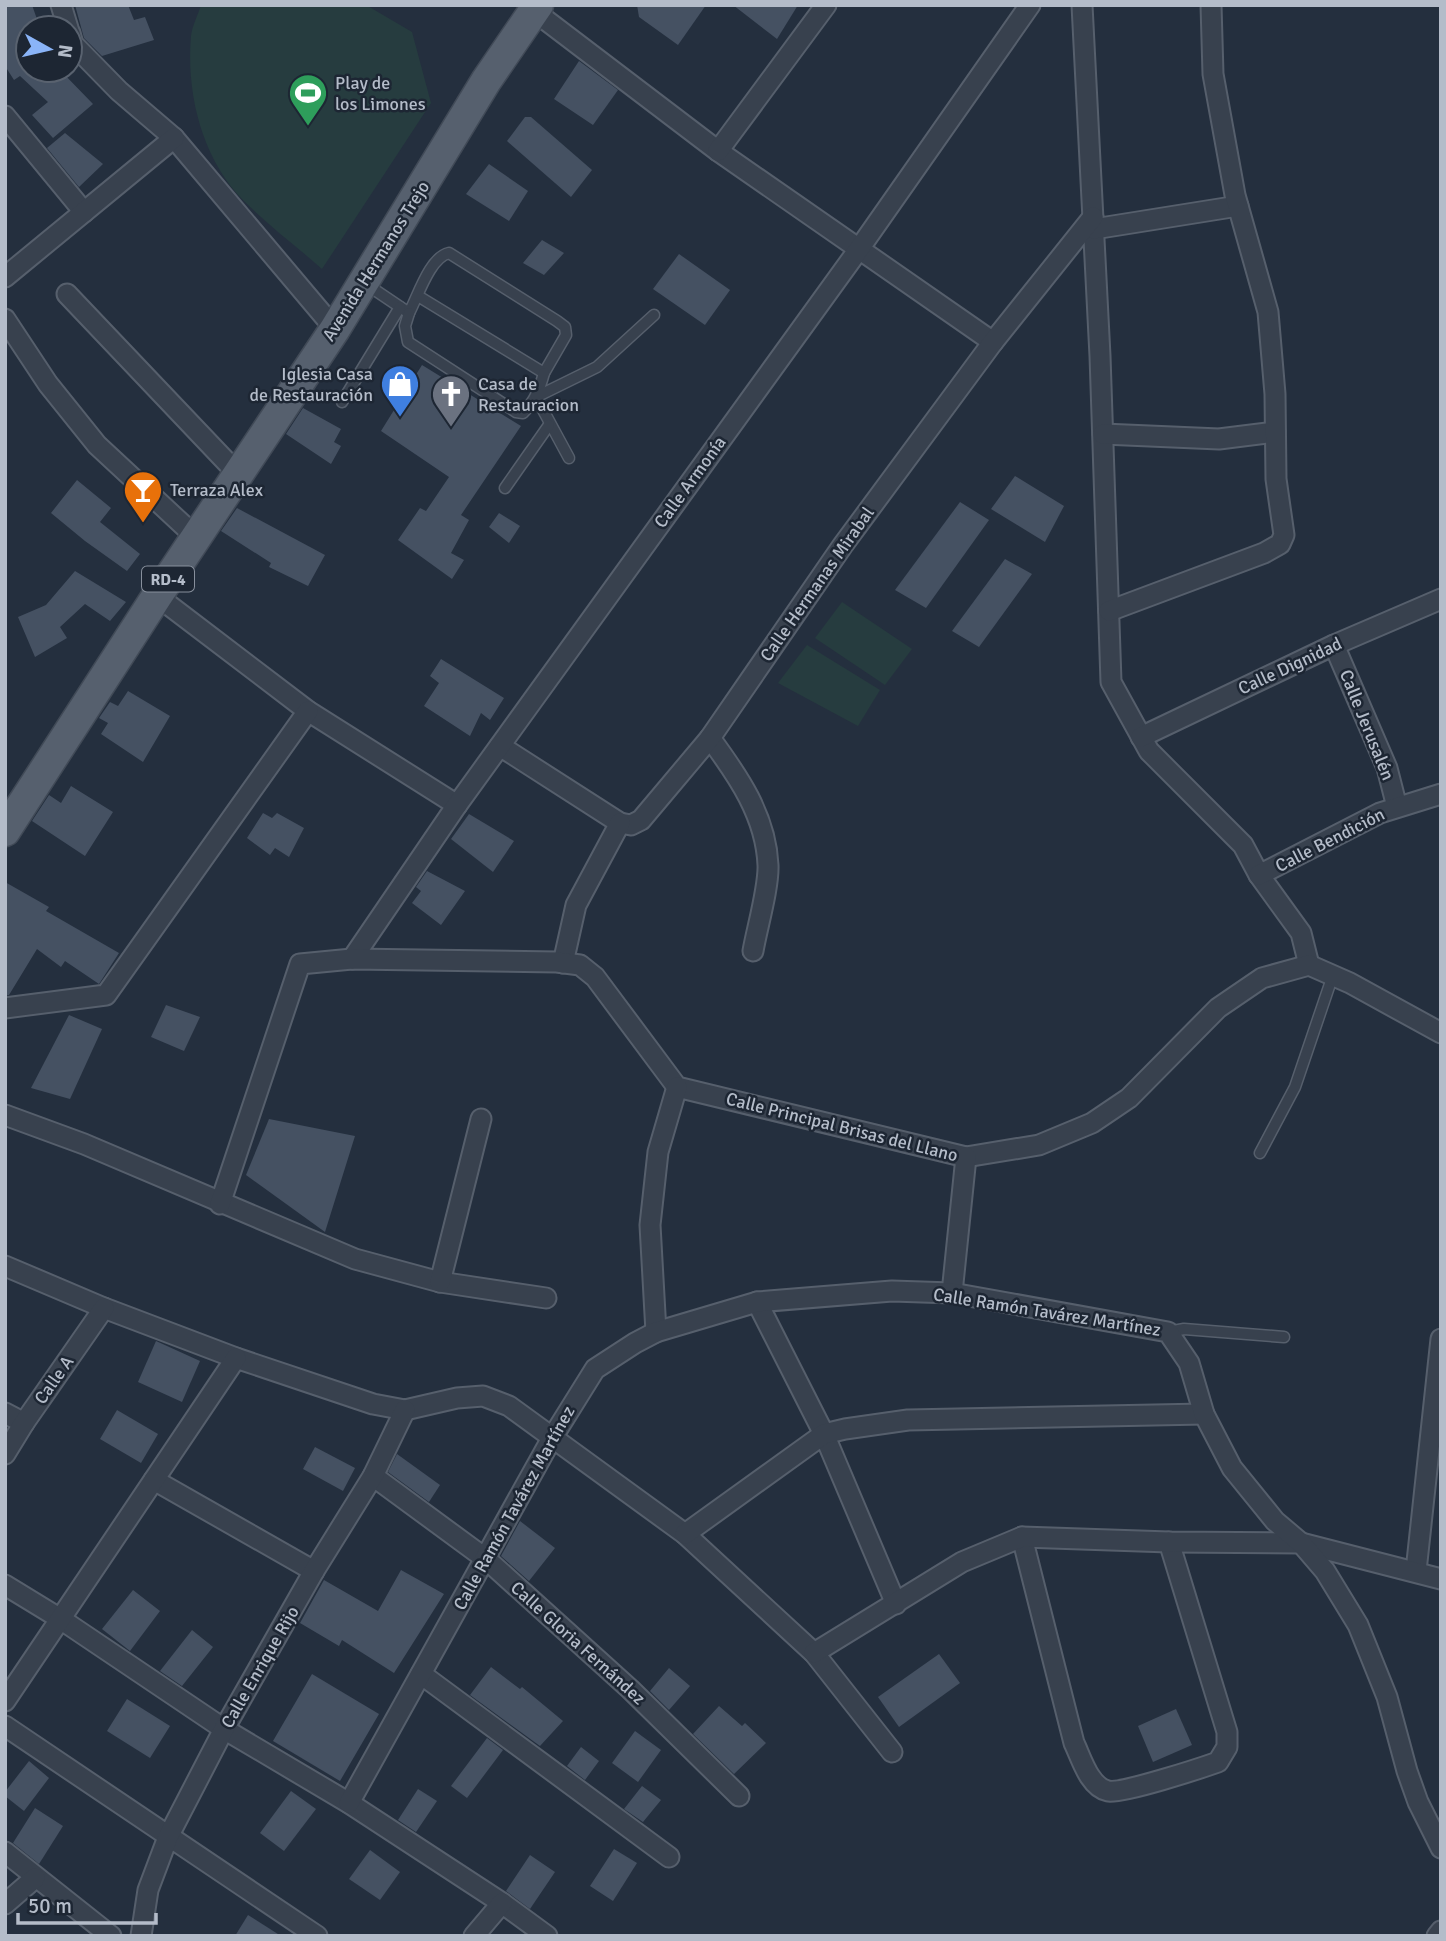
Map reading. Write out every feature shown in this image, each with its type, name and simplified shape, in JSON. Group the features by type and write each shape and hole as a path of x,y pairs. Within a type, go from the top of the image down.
{"main road":[{"name":"Avenida Hermanos Trejo","path":"5,831 335,329 486,81 536,8"}],"street":[{"path":"718,151 826,5"},
{"name":"Calle Armonía","path":"352,959 457,804 859,249 1030,5"},
{"path":"1082,5 1103,434 1111,682 1149,751 1242,845 1259,875 1301,933 1309,965 1333,975 1441,1033"},
{"path":"1109,611 1264,553 1280,544 1284,535 1276,479 1275,394 1268,312 1238,206 1213,74 1211,5"},
{"path":"536,8 718,151 993,342"},
{"path":"84,55 119,91 174,138 335,329"},
{"path":"5,116 84,212"},
{"path":"5,277 174,138"},
{"path":"1093,223 1238,206"},
{"name":"Calle Hermanas Mirabal","path":"620,823 631,825 641,820 710,738 843,545 993,342 1093,223"},
{"path":"67,294 238,474"},
{"path":"5,320 48,384 97,444 196,537"},
{"path":"1103,434 1219,439 1275,432"},
{"path":"157,596 308,711 457,804"},
{"name":"Calle Dignidad","path":"1141,737 1334,645 1441,599"},
{"name":"Calle Jerusalén","path":"1334,645 1387,768 1397,807"},
{"path":"5,1008 106,995 308,711"},
{"path":"710,738 749,795 765,846 768,867 753,951"},
{"path":"500,746 620,823 576,905 563,963"},
{"name":"Calle Bendición","path":"1259,875 1380,813 1441,794"},
{"path":"220,1204 300,964 352,959 580,965 595,977 677,1087 658,1152 650,1225 656,1332"},
{"name":"Calle Principal Brisas del Llano","path":"677,1087 966,1157 1039,1145 1091,1123 1129,1098 1218,1008 1262,978 1309,965"},
{"path":"5,1115 84,1144 220,1204 355,1259 440,1282 546,1298"},
{"path":"440,1282 481,1119"},
{"path":"952,1293 966,1157"},
{"path":"5,1266 104,1308 373,1404 405,1410 457,1398 482,1396 509,1406 685,1534 814,1653 892,1752"},
{"name":"Calle Ramón Tavárez Martínez","path":"349,1803 552,1438 595,1369 656,1332 757,1301 892,1291 952,1293 1168,1332 1189,1363 1204,1414 1232,1468 1275,1521 1301,1543 1325,1571 1358,1625 1387,1697 1418,1802 1441,1849"},
{"path":"757,1301 824,1434 896,1604"},
{"name":"Calle A","path":"5,1454 104,1308"},
{"path":"1416,1571 1441,1339"},
{"path":"5,1701 236,1357"},
{"name":"Calle Enrique Rijo","path":"141,1936 148,1890 169,1837 224,1729 314,1571 373,1476 405,1410"},
{"path":"5,1413 24,1423"},
{"path":"685,1534 824,1434 845,1429 908,1420 1204,1414"},
{"name":"Calle Gloria Fernández","path":"373,1476 486,1559 630,1689 739,1796"},
{"path":"154,1480 314,1571"},
{"path":"814,1653 962,1562 1023,1537 1301,1543 1441,1579"},
{"path":"1023,1537 1074,1743 1089,1774 1107,1791 1124,1789 1219,1762 1227,1747 1227,1732 1169,1542"},
{"path":"5,1585 224,1729 349,1803 502,1903 547,1936"},
{"path":"421,1674 669,1857"},
{"path":"5,1726 317,1936"},
{"path":"5,1852 111,1936"},
{"path":"5,1904 35,1878"},
{"path":"474,1936 502,1903"},
{"path":"1437,1936 1441,1931"}],"lane":[{"path":"342,402 405,310 418,296 437,259 442,255 449,253 456,256 565,327 567,332 544,373 536,397 526,411 516,412 424,355 408,342 405,336 405,310"},
{"path":"364,282 405,310"},
{"path":"418,296 544,373"},
{"path":"536,397 597,367 654,315"},
{"path":"536,397 569,458"},
{"path":"505,488 550,425"},
{"path":"1260,1153 1295,1087 1333,975"},
{"path":"1168,1332 1184,1329 1284,1337"}],"green space":[{"name":"Play de los Limones","path":"201,5 366,5 412,32 431,103 322,269 244,201 229,184 207,146 194,103 190,58 192,32"},
{"path":"842,602 912,649 885,685 815,638"},
{"path":"807,645 880,690 858,726 778,683"}],"building":[{"path":"5,5 32,5 35,14 14,14 14,80 5,66"},
{"path":"75,5 128,5 134,20 145,17 154,40 102,56 84,38 84,14 77,14"},
{"path":"637,5 706,5 678,45 639,17"},
{"path":"733,5 798,5 777,39"},
{"path":"579,61 618,90 593,125 554,99"},
{"path":"29,84 74,84 93,104 53,138 32,115 48,102"},
{"path":"525,117 531,117 592,170 571,197 507,141"},
{"path":"65,133 103,164 79,187 47,148"},
{"path":"489,164 528,191 509,221 466,194"},
{"path":"542,240 564,253 544,275 523,263"},
{"path":"679,254 730,290 705,325 653,289"},
{"name":"Casa de Restauracion","path":"422,365 521,426 461,515 469,520 451,553 464,560 452,579 398,540 420,508 426,511 449,477 381,431"},
{"path":"303,408 341,429 334,442 341,446 331,464 286,434"},
{"path":"1015,476 1064,506 1045,542 991,509"},
{"path":"77,480 111,508 100,522 140,554 127,571 51,513"},
{"path":"960,502 989,520 926,608 895,590"},
{"path":"237,508 325,555 308,586 269,567 271,563 221,531"},
{"path":"499,513 520,526 509,543 489,527"},
{"path":"1005,559 1032,574 979,647 952,631"},
{"path":"75,571 126,602 110,621 85,604 60,627 67,638 35,657 18,617 46,605"},
{"path":"441,659 504,698 490,720 481,713 470,736 424,706 439,683 430,676"},
{"path":"128,691 170,716 143,762 101,734 108,723 99,718 110,702 118,706"},
{"path":"71,786 113,812 85,856 32,821 49,795 61,803"},
{"path":"263,813 272,818 277,813 304,828 289,857 275,848 270,855 247,838"},
{"path":"469,814 514,841 493,872 451,839"},
{"path":"427,871 465,891 441,925 412,903 421,891 416,887"},
{"path":"5,882 49,907 46,911 119,953 99,984 65,961 61,967 37,949 9,995 5,996"},
{"path":"166,1005 200,1017 184,1051 151,1037"},
{"path":"69,1015 102,1029 70,1099 31,1088"},
{"path":"269,1119 355,1136 325,1232 246,1175"},
{"path":"156,1341 200,1361 182,1402 138,1382"},
{"path":"117,1410 158,1434 141,1463 100,1439"},
{"path":"315,1447 355,1468 343,1491 303,1469"},
{"path":"397,1454 440,1485 429,1502 388,1472"},
{"path":"520,1521 555,1548 529,1581 501,1556"},
{"path":"401,1570 444,1594 394,1673 342,1640 339,1646 300,1623 324,1580 378,1611"},
{"path":"133,1590 160,1611 130,1651 102,1629"},
{"path":"192,1630 213,1647 182,1686 160,1671"},
{"path":"939,1654 960,1683 899,1727 878,1697"},
{"path":"491,1667 520,1689 522,1687 563,1721 540,1746 470,1695"},
{"path":"669,1668 690,1686 669,1710 650,1691"},
{"path":"312,1674 379,1714 340,1781 273,1741"},
{"path":"127,1699 170,1726 150,1758 107,1731"},
{"path":"719,1706 742,1726 745,1723 766,1743 734,1774 693,1734"},
{"path":"1176,1709 1192,1745 1153,1762 1138,1726"},
{"path":"635,1731 661,1750 638,1782 612,1763"},
{"path":"487,1738 503,1750 467,1798 451,1786"},
{"path":"581,1747 599,1761 585,1780 567,1766"},
{"path":"29,1761 49,1778 24,1811 5,1796 5,1792"},
{"path":"642,1786 661,1800 643,1822 624,1809"},
{"path":"418,1789 437,1801 416,1832 398,1820"},
{"path":"291,1791 316,1809 284,1851 260,1833"},
{"path":"35,1808 63,1826 39,1864 13,1843"},
{"path":"614,1849 637,1863 613,1901 590,1886"},
{"path":"370,1850 400,1872 380,1900 349,1879"},
{"path":"530,1855 555,1872 530,1909 506,1891"},
{"path":"248,1915 281,1936 235,1936"}],"place":[{"name":"Play de los Limones","path":"308,127"},
{"name":"Iglesia Casa de Restauración","path":"400,418"},
{"name":"Casa de Restauracion","path":"451,428"},
{"name":"Terraza Alex","path":"143,524"}]}
